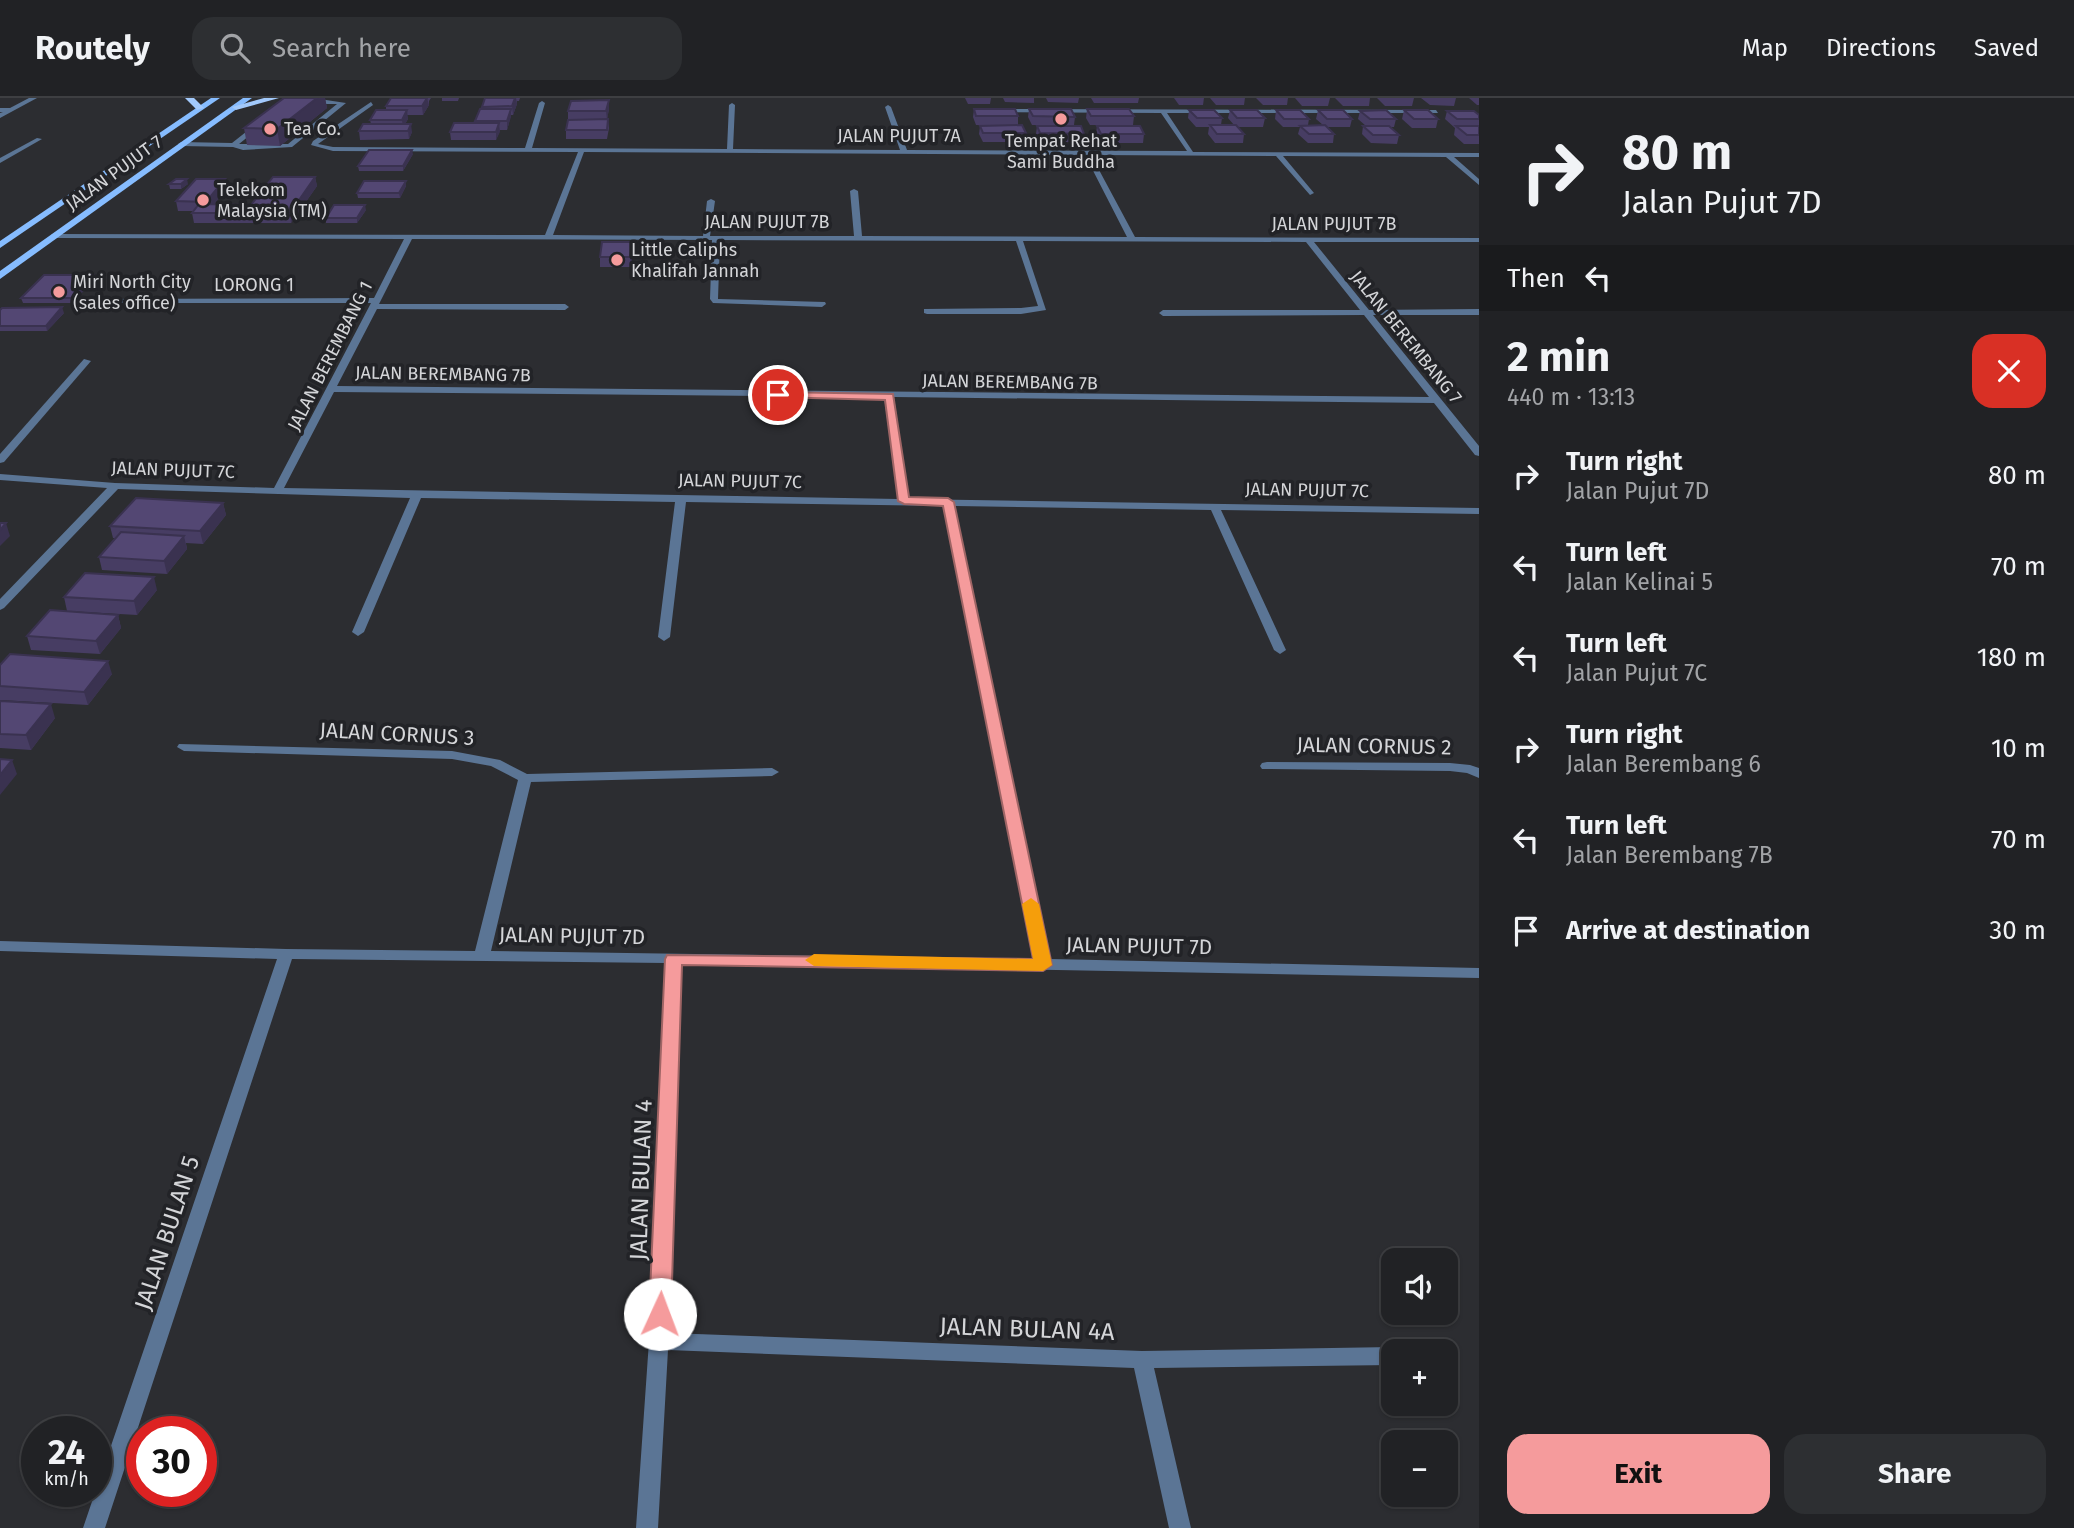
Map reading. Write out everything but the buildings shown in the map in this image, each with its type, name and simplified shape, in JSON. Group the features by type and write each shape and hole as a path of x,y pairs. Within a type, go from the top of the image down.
{"highway":[{"path":"189,98 200,108"},
{"path":"236,107 275,98"}],"main road":[{"name":"JALAN PUJUT 7","path":"0,245 5,238 216,98"},
{"name":"JALAN PUJUT 7","path":"0,276 248,98"}],"street":[{"path":"0,116 34,98"},
{"path":"234,145 278,109 326,102 343,103 290,146"},
{"path":"528,150 542,103"},
{"path":"316,146 315,142 371,104"},
{"path":"730,151 732,104"},
{"path":"888,107 904,152"},
{"path":"0,110 11,110"},
{"path":"997,111 1436,112"},
{"path":"1163,112 1191,153"},
{"path":"0,161 39,139"},
{"name":"JALAN PUJUT 7A","path":"181,144 265,148 316,146 528,150 1479,155"},
{"path":"548,237 582,150"},
{"path":"1087,153 1132,239"},
{"path":"1277,153 1310,193"},
{"path":"1447,154 1479,183"},
{"path":"854,191 858,238"},
{"path":"706,238 711,201"},
{"name":"JALAN PUJUT 7B","path":"55,236 1479,240"},
{"name":"JALAN BEREMBANG 1","path":"278,490 410,236"},
{"path":"716,238 716,301 822,304"},
{"path":"927,311 1021,311 1044,308 1019,240"},
{"name":"JALAN BEREMBANG 7","path":"1309,240 1479,453"},
{"name":"LORONG 1","path":"90,301 565,307"},
{"path":"1163,313 1479,312"},
{"path":"0,460 87,361"},
{"name":"JALAN BEREMBANG 7B","path":"331,388 1438,400"},
{"path":"890,396 904,501"},
{"name":"JALAN PUJUT 7C","path":"0,477 115,486 417,495 1479,511"},
{"path":"0,606 115,486"},
{"path":"358,632 417,495"},
{"path":"664,637 681,498"},
{"path":"948,502 1043,965"},
{"path":"1214,506 1280,650"},
{"name":"JALAN CORNUS 3","path":"184,747 452,755 495,763 525,778 772,772"},
{"name":"JALAN CORNUS 2","path":"1267,766 1450,767 1470,769 1479,774"},
{"path":"482,954 525,778"},
{"name":"JALAN PUJUT 7D","path":"0,946 286,954 482,954 1479,973"},
{"name":"JALAN BULAN 5","path":"94,1528 286,954"},
{"name":"JALAN BULAN 4","path":"648,1528 659,1341 674,959"},
{"name":"JALAN BULAN 4A","path":"659,1341 1142,1360 1381,1356"},
{"path":"1142,1360 1180,1528"}],"slow traffic":[{"path":"814,960 1043,965 1031,904"}],"place":[{"name":"Tempat Rehat Sami Buddha","path":"1061,119"},
{"name":"Tea Co.","path":"270,129"},
{"name":"Telekom Malaysia (TM)","path":"203,200"},
{"name":"Little Caliphs Khalifah Jannah","path":"617,260"},
{"name":"Miri North City (sales office)","path":"59,292"}],"route":[{"path":"660,1314 674,959 1043,965 948,502 904,501 890,396 778,395"}]}
